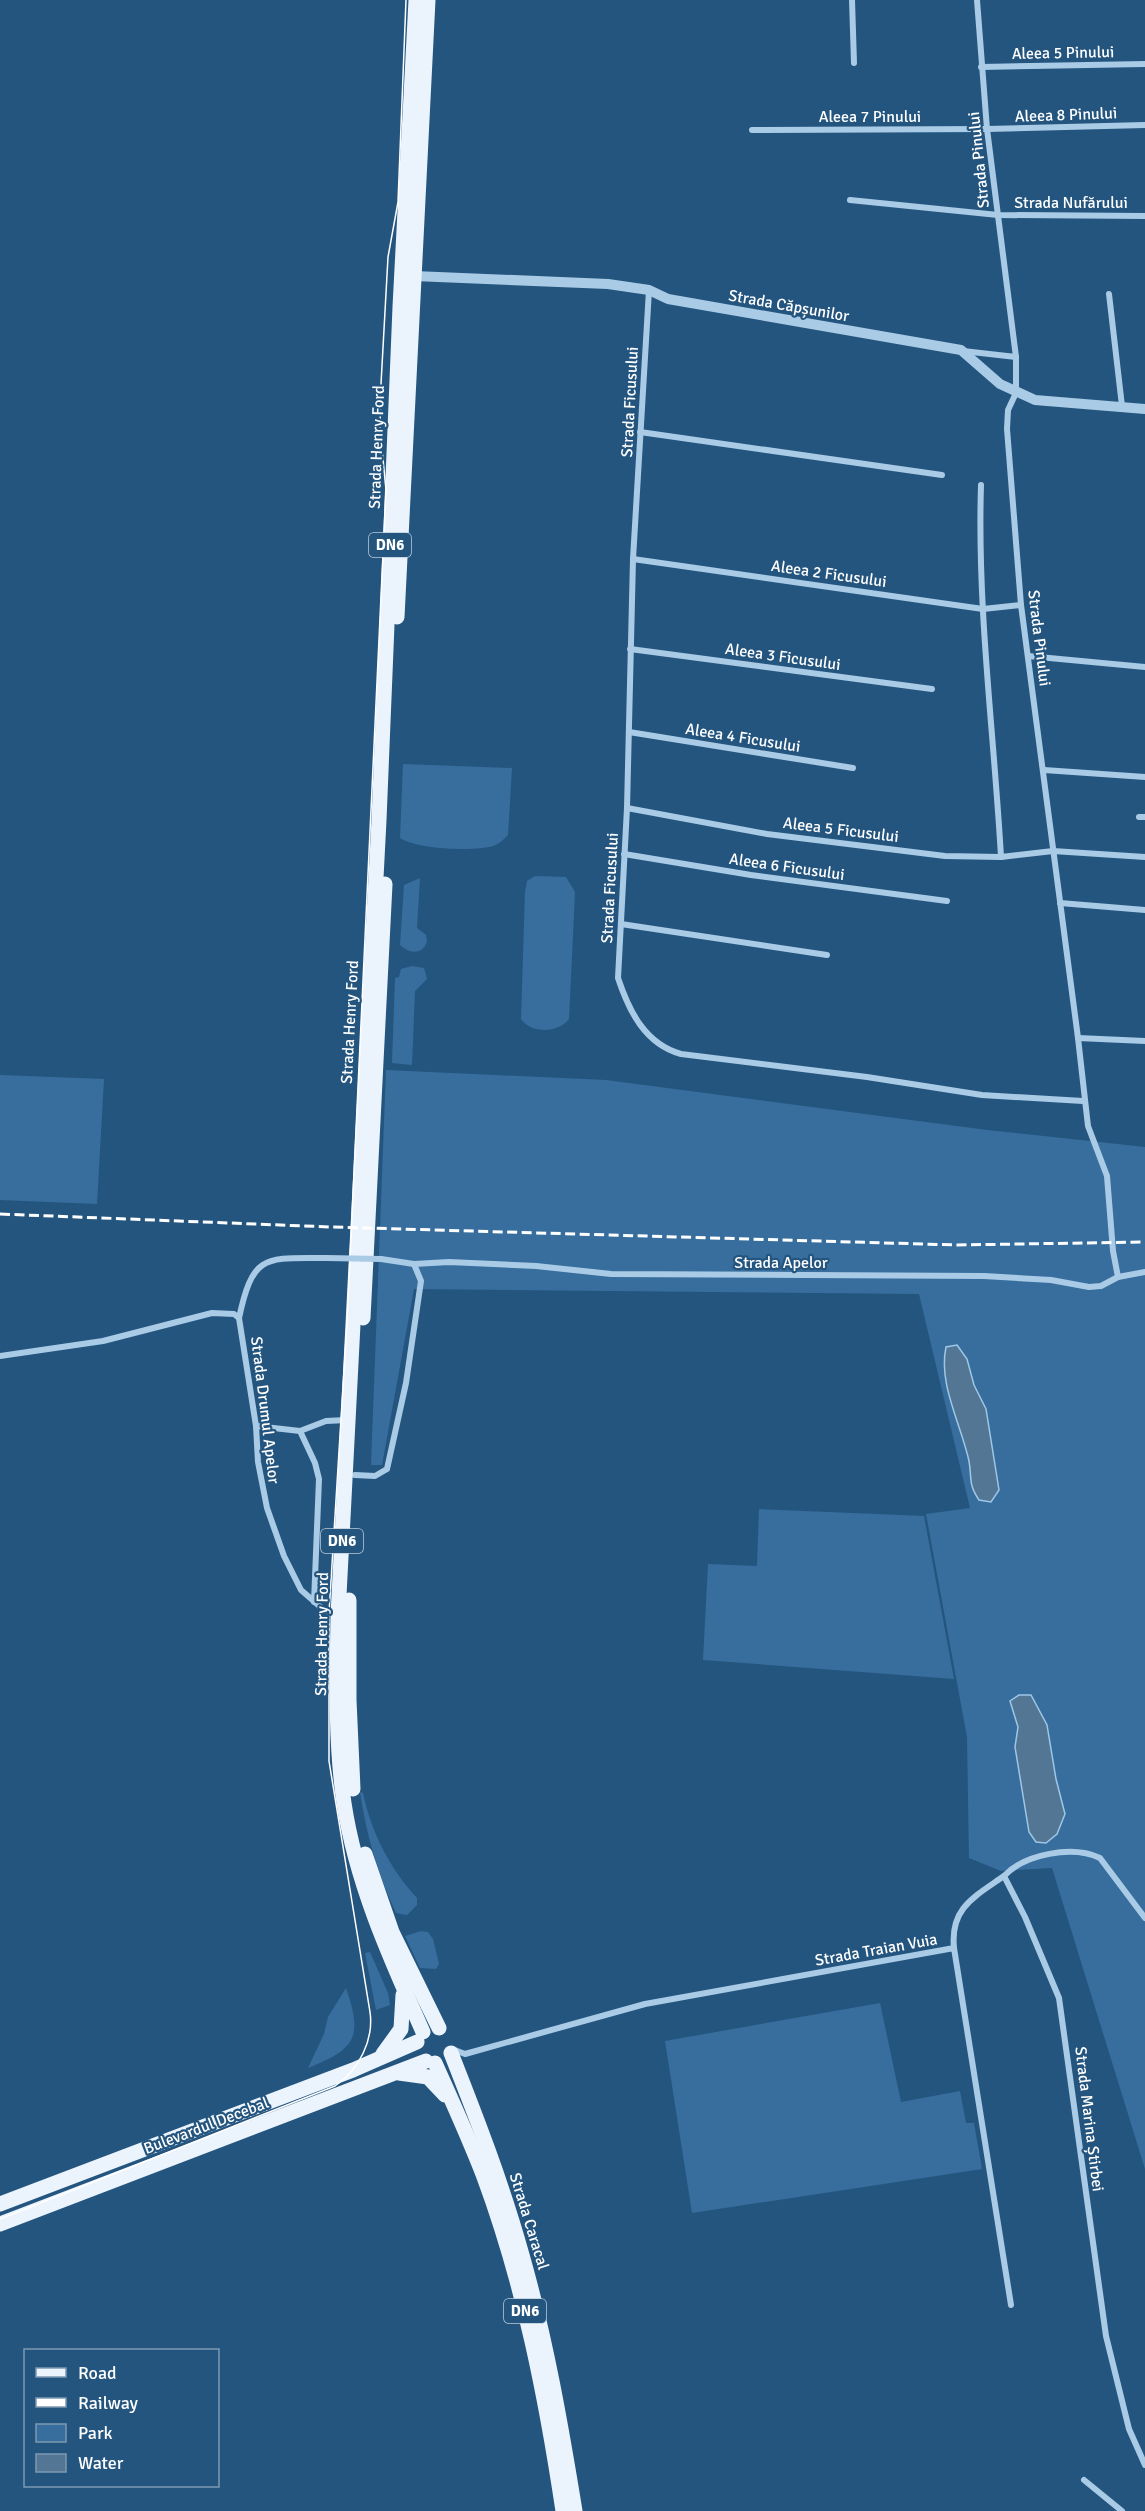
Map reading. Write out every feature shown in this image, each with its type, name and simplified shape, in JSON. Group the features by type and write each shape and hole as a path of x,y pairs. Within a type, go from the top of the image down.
{"main road":[{"name":"Strada Henry Ford","path":"416,0 338,1615 338,1726 344,1802 352,1844 367,1894 402,1983 420,2037"},
{"name":"Strada Henry Ford","path":"428,0 355,1475 349,1665 351,1772 362,1843 386,1918 439,2028"},
{"path":"377,2060 396,2040 404,2021 402,1983"},
{"path":"420,2037 439,2028"},
{"name":"DN6","path":"439,2028 451,2037 451,2051"},
{"name":"DN6","path":"420,2037 419,2053 431,2062"},
{"name":"Bulevardul Decebal","path":"0,2204 377,2060 420,2037"},
{"path":"431,2062 447,2058 451,2051"},
{"name":"Strada Caracal","path":"451,2051 505,2195 525,2265 550,2370 574,2511"},
{"name":"Strada Caracal","path":"431,2062 484,2178 523,2304 545,2402 563,2511"},
{"name":"Bulevardul Decebal","path":"0,2224 396,2073 431,2062"},
{"path":"396,2073 428,2077 439,2087 459,2119"}],"street":[{"path":"852,0 854,63"},
{"name":"Strada Pinului","path":"977,0 987,129 1016,357 1016,393 1008,410 1007,429 1021,605 1078,1038 1083,1101 1088,1126 1107,1176 1113,1251 1118,1277"},
{"name":"Aleea 5 Pinului","path":"981,68 1145,64"},
{"name":"Aleea 8 Pinului","path":"987,129 1145,125"},
{"name":"Aleea 7 Pinului","path":"752,130 987,129"},
{"name":"Strada Nufărului","path":"850,200 998,215 1145,216"},
{"name":"Strada Căpșunilor","path":"414,276 608,284 649,290 668,299 961,351"},
{"name":"Strada Ficusului","path":"649,290 633,559 627,808 618,978 626,1001 637,1021 665,1050 681,1054 867,1077 982,1095 1083,1101"},
{"path":"1109,294 1122,406"},
{"path":"961,351 1016,357"},
{"path":"961,351 1000,384 1035,400 1145,409"},
{"path":"640,432 942,475"},
{"path":"981,485 983,609 1001,858"},
{"name":"Aleea 2 Ficusului","path":"633,559 983,609 1021,605"},
{"name":"Aleea 3 Ficusului","path":"630,649 932,689"},
{"path":"1028,656 1145,667"},
{"name":"Aleea 4 Ficusului","path":"629,732 853,768"},
{"path":"1044,770 1145,777"},
{"name":"Aleea 5 Ficusului","path":"627,808 767,834 945,856 1001,858 1053,851 1145,857"},
{"name":"Aleea 6 Ficusului","path":"624,854 751,875 947,902"},
{"path":"1060,903 1145,910"},
{"path":"621,924 827,955"},
{"path":"1078,1038 1145,1041"},
{"name":"Strada Apelor","path":"239,1318 249,1279 261,1263 282,1258 403,1260 414,1264 449,1262 642,1275 984,1276 1051,1280 1089,1287 1101,1286 1118,1277 1145,1272"},
{"path":"355,1475 375,1476 383,1474 387,1469 406,1383 421,1281 414,1264"},
{"name":"Strada Drumul Apelor","path":"0,1356 103,1341 212,1313 234,1314 239,1318 256,1426 258,1462 267,1508 292,1575 301,1590 314,1602 338,1615"},
{"path":"256,1426 300,1431 326,1421 348,1420"},
{"path":"300,1431 315,1463 319,1479 314,1602"},
{"path":"954,1947 954,1924 960,1912 1021,1863 1055,1854 1089,1853 1100,1858 1145,1918"},
{"name":"Strada Marina Știrbei","path":"1004,1876 1030,1926 1059,1998 1106,2336 1129,2430 1145,2465"},
{"name":"Strada Traian Vuia","path":"451,2051 465,2054 636,2005 954,1947 1011,2305"},
{"path":"1084,2480 1122,2511"}],"green space":[{"path":"403,764 512,768 508,835 495,845 473,849 431,847 400,838"},
{"path":"535,876 566,877 575,892 569,1019 559,1027 545,1030 531,1027 521,1019 525,892 527,881"},
{"path":"420,878 417,928 426,935 427,942 422,949 415,952 400,945 404,885"},
{"path":"412,966 424,968 427,979 415,991 412,1065 392,1063 395,978 399,977 401,969"},
{"path":"386,1070 606,1080 987,1130 1145,1147 1145,2169 1052,1868 1001,1871 969,1858 967,1737 926,1514 970,1508 919,1294 414,1289 382,1465 371,1465"},
{"path":"0,1075 104,1079 97,1204 0,1200"},
{"path":"759,1509 924,1516 954,1679 703,1660 708,1564 757,1566"},
{"path":"360,1792 363,1793 376,1836 398,1875 417,1898 417,1905 407,1915 396,1913 378,1869 369,1839"},
{"path":"421,1931 428,1932 433,1939 439,1964 436,1969 420,1968 405,1936"},
{"path":"370,1952 388,1993 390,2005 376,2010 365,1953"},
{"path":"346,1988 354,2018 351,2039 346,2047 337,2054 308,2068 324,2034 328,2017"},
{"path":"880,2003 901,2102 960,2091 966,2123 974,2123 982,2169 692,2213 665,2041"}],"water":[{"path":"957,1345 967,1359 974,1385 986,1409 999,1490 991,1502 979,1500 973,1490 969,1461 948,1390 944,1361 946,1347"},
{"path":"1019,1695 1031,1695 1047,1725 1056,1779 1065,1814 1057,1834 1046,1843 1036,1842 1029,1832 1015,1747 1018,1727 1010,1701"}],"tram line":[{"path":"0,2219 335,2086 358,2063 370,2033 370,2012 329,1761 329,1613 347,1322 386,490 380,428 381,384 388,257 398,202 406,0"}],"railway":[{"path":"0,1214 331,1227 957,1245 1145,1242"}]}
